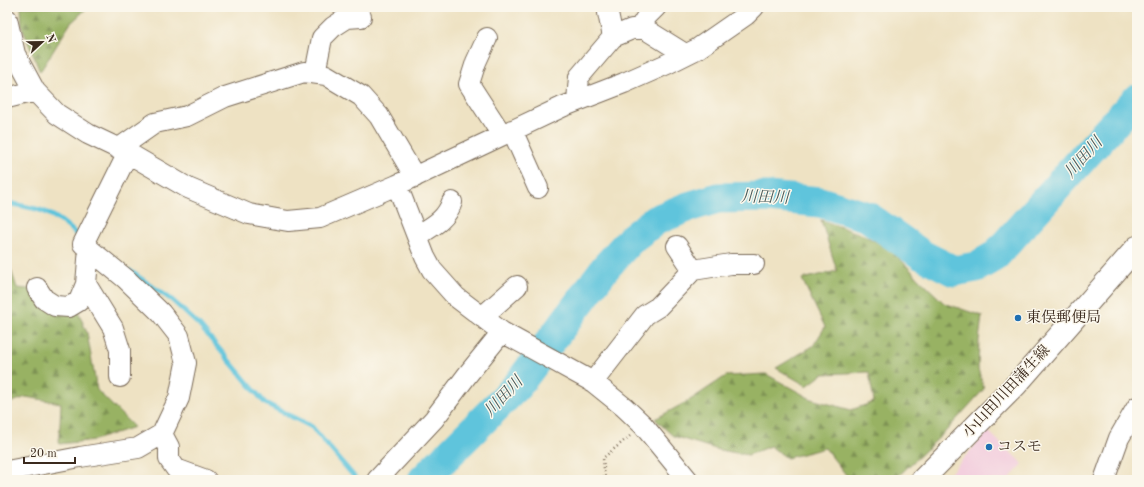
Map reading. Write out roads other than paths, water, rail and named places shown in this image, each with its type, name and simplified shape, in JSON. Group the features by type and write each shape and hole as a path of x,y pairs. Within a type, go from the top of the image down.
{"main road":[{"name":"小山田川田蒲生線","path":"922,480 1016,385 1137,247"}],"street":[{"path":"610,7 608,12 613,37"},
{"path":"639,29 647,16 656,7"},
{"path":"7,19 15,54 35,92 58,114 88,134 123,151 188,188 249,214 288,221 320,218 406,181 577,101 624,83 697,49 746,15 754,7"},
{"path":"315,73 322,38 333,26 347,18 361,17"},
{"path":"577,101 579,76 613,37 632,29 645,29 685,54"},
{"path":"487,38 476,62 469,84 507,133 538,188"},
{"path":"7,471 138,448 162,434 179,398 186,363 179,336 161,313 126,279 84,244 123,151 155,123 187,116 224,97 304,72 326,75 362,96 379,116 406,181 417,236 425,257 432,270 456,297 506,333 593,382 624,406 643,425 688,480"},
{"path":"7,98 35,92"},
{"path":"417,236 443,218 449,210 452,202"},
{"path":"677,246 693,270"},
{"path":"37,288 44,299 56,306 68,307 79,300 86,284 89,248"},
{"path":"593,382 645,315 658,307 693,270 731,264 754,264"},
{"path":"86,284 113,328 120,350 120,377"},
{"path":"482,317 518,286"},
{"path":"377,480 434,419 468,374 506,333"},
{"path":"1104,480 1119,438 1137,407"},
{"path":"162,434 169,447 169,460 176,469 206,480"}],"waterway":[{"name":"川田川","path":"423,480 517,386 606,267 632,238 656,220 688,207 718,198 768,197 820,202 868,217 922,255 954,271 976,267 995,256 1137,99"},
{"path":"7,203 37,209 52,215 76,234"},
{"path":"130,271 172,300 199,325 265,403 312,427 357,480"}],"place":[{"name":"東俣郵便局","path":"1018,318"},
{"name":"コスモ","path":"989,447"}]}
